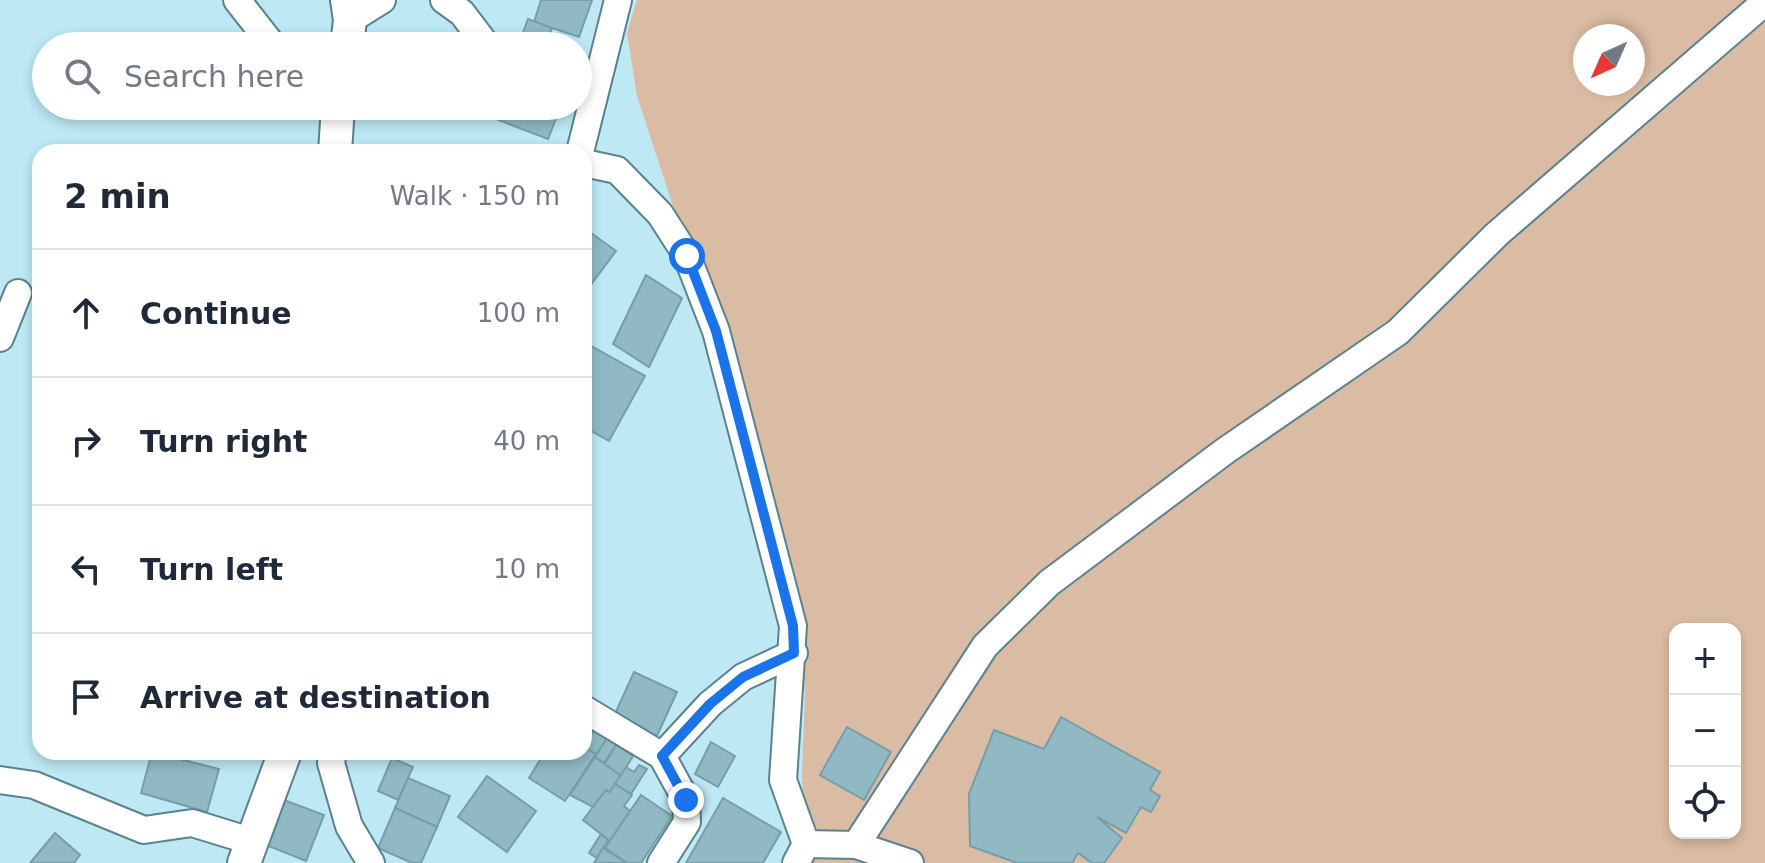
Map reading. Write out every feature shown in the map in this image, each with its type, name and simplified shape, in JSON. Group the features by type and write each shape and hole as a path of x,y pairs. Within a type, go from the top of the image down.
{"street":[{"path":"237,0 262,32"},
{"path":"348,22 382,0"},
{"path":"444,0 462,13 476,32"},
{"path":"592,104 618,0"},
{"path":"856,845 985,646 1049,583 1225,451 1398,332 1497,234 1765,2"},
{"path":"333,120 335,144"},
{"path":"582,144 588,120"},
{"path":"592,165 617,170 660,214 687,256 716,331 793,626 794,653 783,780 801,853 856,845 910,863"},
{"path":"0,338 19,292"},
{"path":"662,756 710,704 743,677 794,653"},
{"path":"592,714 662,756 686,800 687,822 661,863"},
{"path":"0,780 34,785 144,830 192,823 249,852 282,760"},
{"path":"332,760 349,826 371,863"}],"shaded area":[{"path":"637,0 1765,0 1765,863 805,863 802,774 805,695 799,592 637,96 627,33"}],"building":[{"path":"541,0 592,0 581,32 564,32 534,22"},
{"path":"528,19 552,28 551,32 523,32"},
{"path":"499,120 555,120 548,139"},
{"path":"592,234 616,251 592,283"},
{"path":"646,275 682,298 649,367 613,344"},
{"path":"592,346 645,376 609,441 592,431"},
{"path":"634,672 677,692 657,736 614,716"},
{"path":"1061,717 1160,772 1150,790 1160,796 1151,812 1141,807 1126,833 1097,817 1122,838 1104,863 1092,863 1078,853 1072,863 1017,863 970,846 969,794 994,730 1044,749"},
{"path":"847,727 891,752 864,800 820,775"},
{"path":"594,730 607,738 597,755 592,752"},
{"path":"607,738 616,745 604,763 595,757"},
{"path":"711,742 735,756 718,787 695,774"},
{"path":"616,745 633,756 621,776 604,765"},
{"path":"592,752 596,754 565,801 529,778 540,760 592,760"},
{"path":"595,757 621,776 610,792 606,790 593,807 570,795"},
{"path":"150,760 184,760 219,769 207,812 141,793"},
{"path":"391,760 413,767 398,800 378,791"},
{"path":"639,765 647,769 631,794 615,784 626,767 634,772"},
{"path":"487,776 536,811 507,852 458,817"},
{"path":"408,778 450,796 437,827 395,808"},
{"path":"615,784 632,795 624,806 630,811 610,841 583,820 606,790 610,792"},
{"path":"641,795 672,816 641,863 627,863 605,848"},
{"path":"723,798 781,832 763,863 686,863"},
{"path":"284,800 324,815 306,861 266,845"},
{"path":"395,808 437,827 421,863 412,863 378,848"},
{"path":"55,833 80,855 74,863 30,863"},
{"path":"601,834 608,840 597,858 589,853"},
{"path":"603,848 627,863 594,863"}],"route":[{"path":"686,800 662,756 710,704 743,677 794,653 793,626 716,331 687,256"}]}
